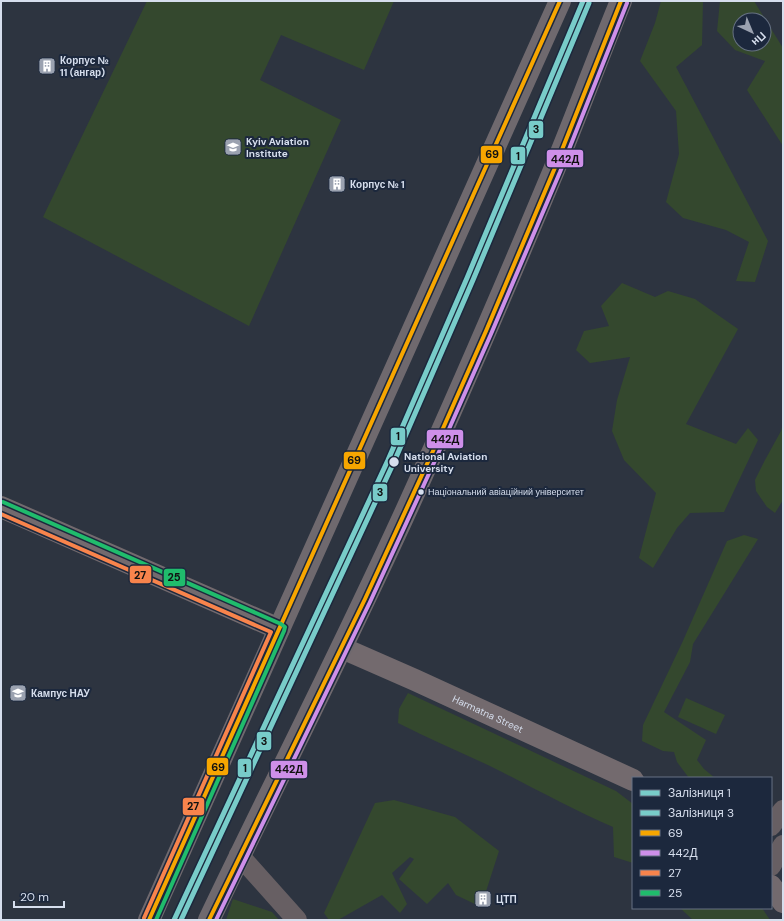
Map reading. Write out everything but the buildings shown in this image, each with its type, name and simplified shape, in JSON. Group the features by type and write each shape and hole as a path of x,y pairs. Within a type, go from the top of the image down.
{"main road":[{"path":"149,920 560,1"},
{"path":"209,920 342,648 415,491 492,316 554,169 621,1"}],"street":[{"path":"1,507 279,629"},
{"name":"Harmatna Street","path":"342,648 632,780"},
{"path":"772,825 783,810"},
{"path":"772,864 783,845"},
{"path":"240,855 297,920"},
{"path":"772,887 783,902"}],"green space":[{"path":"147,1 394,1 364,70 281,35 260,80 341,120 249,326 43,217"},
{"path":"661,1 703,1 702,45 676,67 768,241 755,282 736,281 749,242 726,230 683,218 666,202 679,154 676,111 640,61 655,23"},
{"path":"720,1 754,1 761,12 732,12 732,47 717,31"},
{"path":"772,30 783,48 783,146 747,90 765,61 740,52 772,52"},
{"path":"622,283 655,297 668,291 695,299 738,329 686,424 736,444 748,428 758,440 724,512 690,513 677,528 653,568 639,558 656,493 624,460 612,431 617,400 630,357 590,363 576,350 584,331 609,326 601,306"},
{"path":"783,423 783,500 775,513 767,507 756,491 755,480 781,431"},
{"path":"744,535 758,539 693,644 690,662 664,712 706,740 697,760 704,769 714,777 688,777 677,762 674,752 663,751 642,741 643,725 682,643 727,541"},
{"path":"408,693 616,791 632,803 632,863 614,857 613,827 492,767 398,723 399,709"},
{"path":"686,698 725,715 716,734 678,717"},
{"path":"394,800 455,817 499,851 481,907 456,895 448,883 427,904 399,879 414,859 410,857 392,873 407,904 400,913 382,895 338,920 329,920 324,913 375,803"},
{"path":"233,899 272,912 279,920 226,920"},
{"path":"681,909 763,909 770,920 693,920"}],"rail line":[{"name":"1","path":"174,920 388,460 467,278 583,1"},
{"name":"3","path":"181,920 394,462 473,280 589,3"}],"transit line":[{"name":"69","path":"149,920 560,1"},
{"name":"69","path":"209,920 365,599 433,451 486,331 554,170 621,1"},
{"name":"442Д","path":"216,920 370,602 438,454 560,172 627,3"},
{"name":"25","path":"3,502 285,627 156,920"},
{"name":"27","path":"1,514 271,632 144,918"}],"place":[{"name":"Корпус № 11 (ангар)","path":"47,66"},
{"name":"Kyiv Aviation Institute","path":"233,147"},
{"name":"Корпус № 1","path":"337,184"},
{"name":"National Aviation University","path":"394,462"},
{"name":"Національний авіаційний університет","path":"421,492"},
{"name":"Кампус НАУ","path":"18,693"},
{"name":"ЦТП","path":"483,899"}]}
